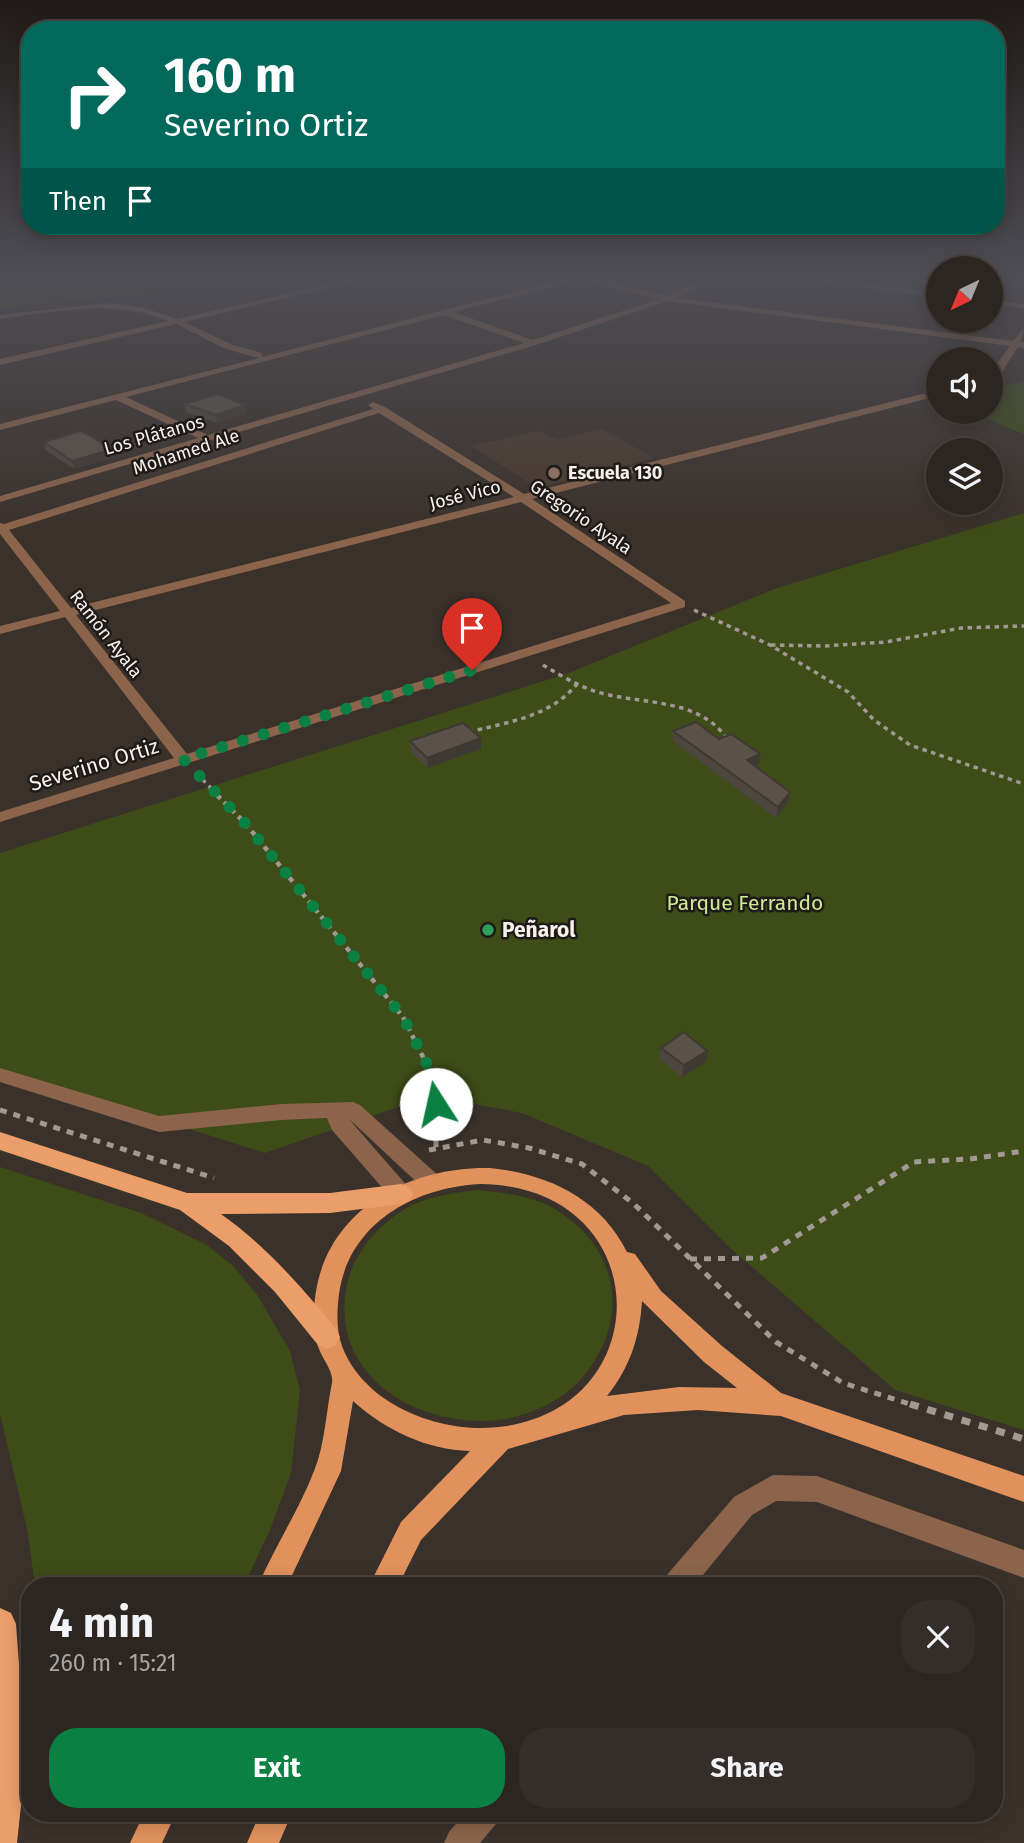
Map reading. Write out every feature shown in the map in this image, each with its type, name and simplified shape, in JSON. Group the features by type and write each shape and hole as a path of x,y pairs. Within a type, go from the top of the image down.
{"highway":[{"path":"0,1141 187,1203 330,1203 401,1194"},
{"path":"187,1203 238,1239 284,1284 327,1337"},
{"path":"0,1624 9,1759 0,1841"}],"main road":[{"path":"775,1404 713,1353 653,1298 611,1238 579,1206 538,1185 492,1175 445,1179 401,1194 367,1217 342,1247 326,1290 327,1337 345,1377 374,1406 411,1427 455,1438 501,1438 621,1404 704,1396 775,1404 1024,1489"},
{"path":"542,1427 579,1406 608,1377 626,1343 632,1306 627,1270 611,1238"},
{"path":"276,1577 328,1471 345,1377"},
{"path":"388,1577 411,1531 501,1438"},
{"path":"146,1843 156,1822"},
{"path":"263,1843 272,1822"}],"street":[{"path":"0,427 118,397 232,361"},
{"name":"Los Plátanos","path":"0,499 473,361"},
{"name":"José Vico","path":"0,630 926,396"},
{"path":"118,397 206,438"},
{"name":"Gregorio Ayala","path":"352,397 382,409 523,498 681,604"},
{"name":"Mohamed Ale","path":"1,528 382,409"},
{"name":"Ramón Ayala","path":"1,528 183,759"},
{"name":"Severino Ortiz","path":"0,817 681,604"},
{"path":"0,1075 159,1124 206,1118 353,1110 432,1183"},
{"path":"334,1111 339,1124 401,1194"},
{"path":"684,1577 743,1506 772,1488 817,1489 1024,1564"},
{"path":"460,1843 478,1822"}],"path":[{"path":"681,604 770,645 848,692 874,720 910,744 1024,784"},
{"path":"770,645 824,646 886,642 961,628 1024,626"},
{"path":"524,653 578,684 607,695 687,710 707,718 724,731 729,744"},
{"path":"463,733 559,703 571,694 578,684"},
{"path":"183,759 245,823 403,1017 436,1082 436,1147"},
{"path":"0,1110 223,1181"},
{"path":"406,1158 436,1147 483,1140 529,1148 582,1164 634,1204 776,1342 843,1383 1024,1438"},
{"path":"690,1259 762,1258 914,1162 970,1159 1024,1151"}],"shaded area":[{"name":"Escuela 130","path":"602,429 654,458 537,488 471,446 538,431 558,440"}],"green space":[{"path":"1024,381 1024,434 999,424 1003,424 1003,387"},
{"name":"Parque Ferrando","path":"1024,513 1024,1430 895,1390 730,1248 648,1166 522,1113 430,1096 265,1153 0,1069 0,853 566,674 777,588"},
{"path":"0,1167 141,1213 207,1245 233,1266 258,1296 290,1351 300,1390 291,1473 270,1530 248,1577 34,1577 27,1529 0,1414"},
{"path":"478,1190 508,1194 546,1204 577,1225 594,1244 605,1265 612,1288 612,1311 607,1334 597,1357 581,1379 561,1396 538,1409 512,1418 486,1421 456,1419 428,1412 401,1400 379,1384 361,1364 349,1339 344,1311 348,1280 356,1259 369,1240 385,1224 403,1210 421,1201"}],"building":[{"path":"218,394 245,405 216,415 185,404"},
{"path":"81,431 113,449 72,461 44,442"},
{"path":"696,722 719,739 731,734 760,754 747,760 790,792 778,807 673,731"},
{"path":"463,723 481,738 427,758 410,741"},
{"path":"684,1032 707,1051 684,1065 661,1048"}],"place":[{"name":"Escuela 130","path":"554,473"},
{"name":"Peñarol","path":"488,930"}],"route":[{"path":"436,1104 436,1082 403,1017 245,823 183,759 472,670"}]}
